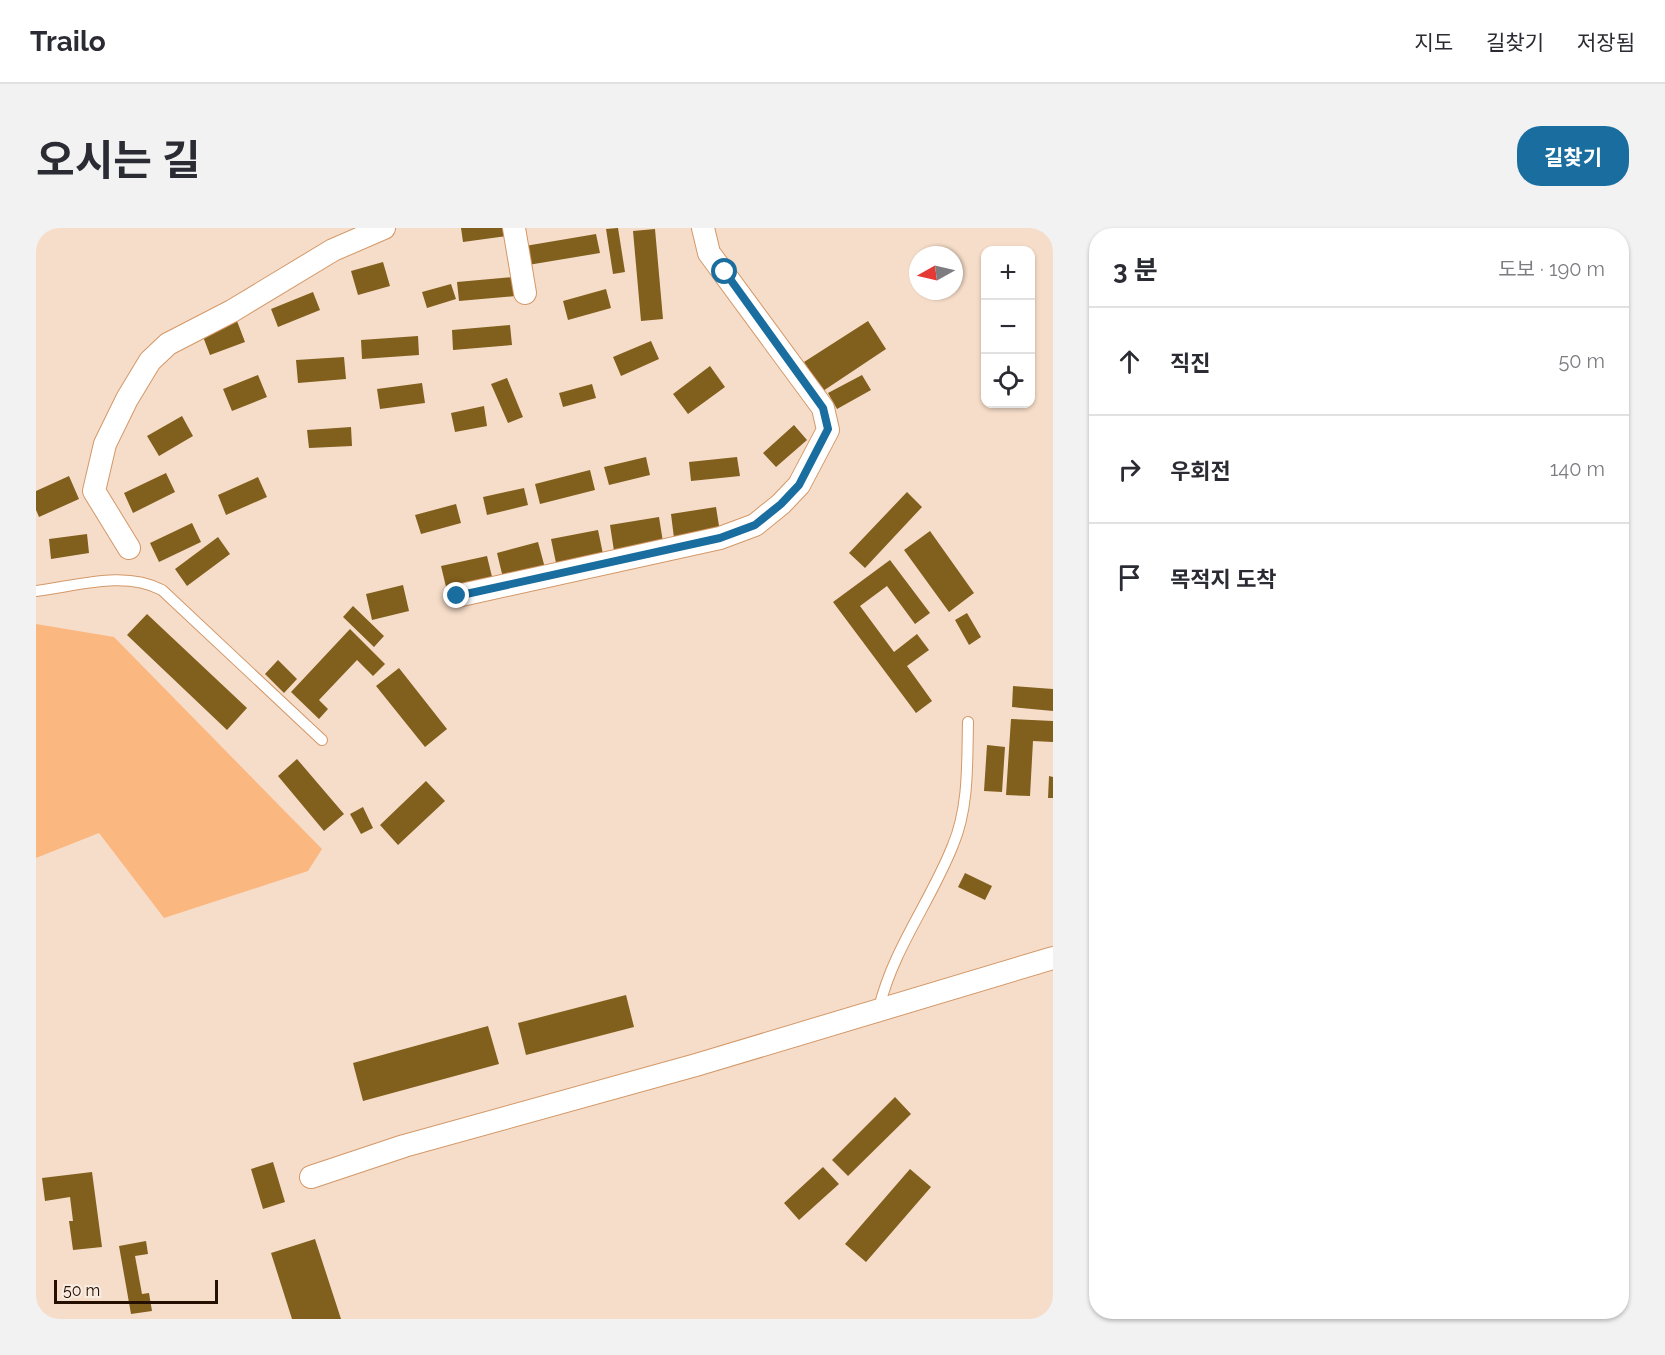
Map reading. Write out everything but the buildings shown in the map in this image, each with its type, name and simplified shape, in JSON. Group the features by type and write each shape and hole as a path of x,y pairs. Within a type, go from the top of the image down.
{"street":[{"path":"129,548 94,491 105,444 127,399 150,361 168,344 232,311 333,250 384,228"},
{"path":"514,228 525,293"},
{"path":"457,596 720,538 755,525 799,485 828,429 823,408 709,253 703,228"},
{"path":"311,1177 404,1146 696,1065 879,1008 1053,958"}],"lane":[{"path":"36,591 129,578 155,586 162,590 322,740"},
{"path":"879,1008 886,979 954,844 965,801 969,722"}],"shaded area":[{"path":"36,624 114,637 322,849 308,871 164,918 99,833 36,858"}],"route":[{"path":"457,596 720,538 755,525 781,504 799,485 828,429 823,408 725,272"}]}
